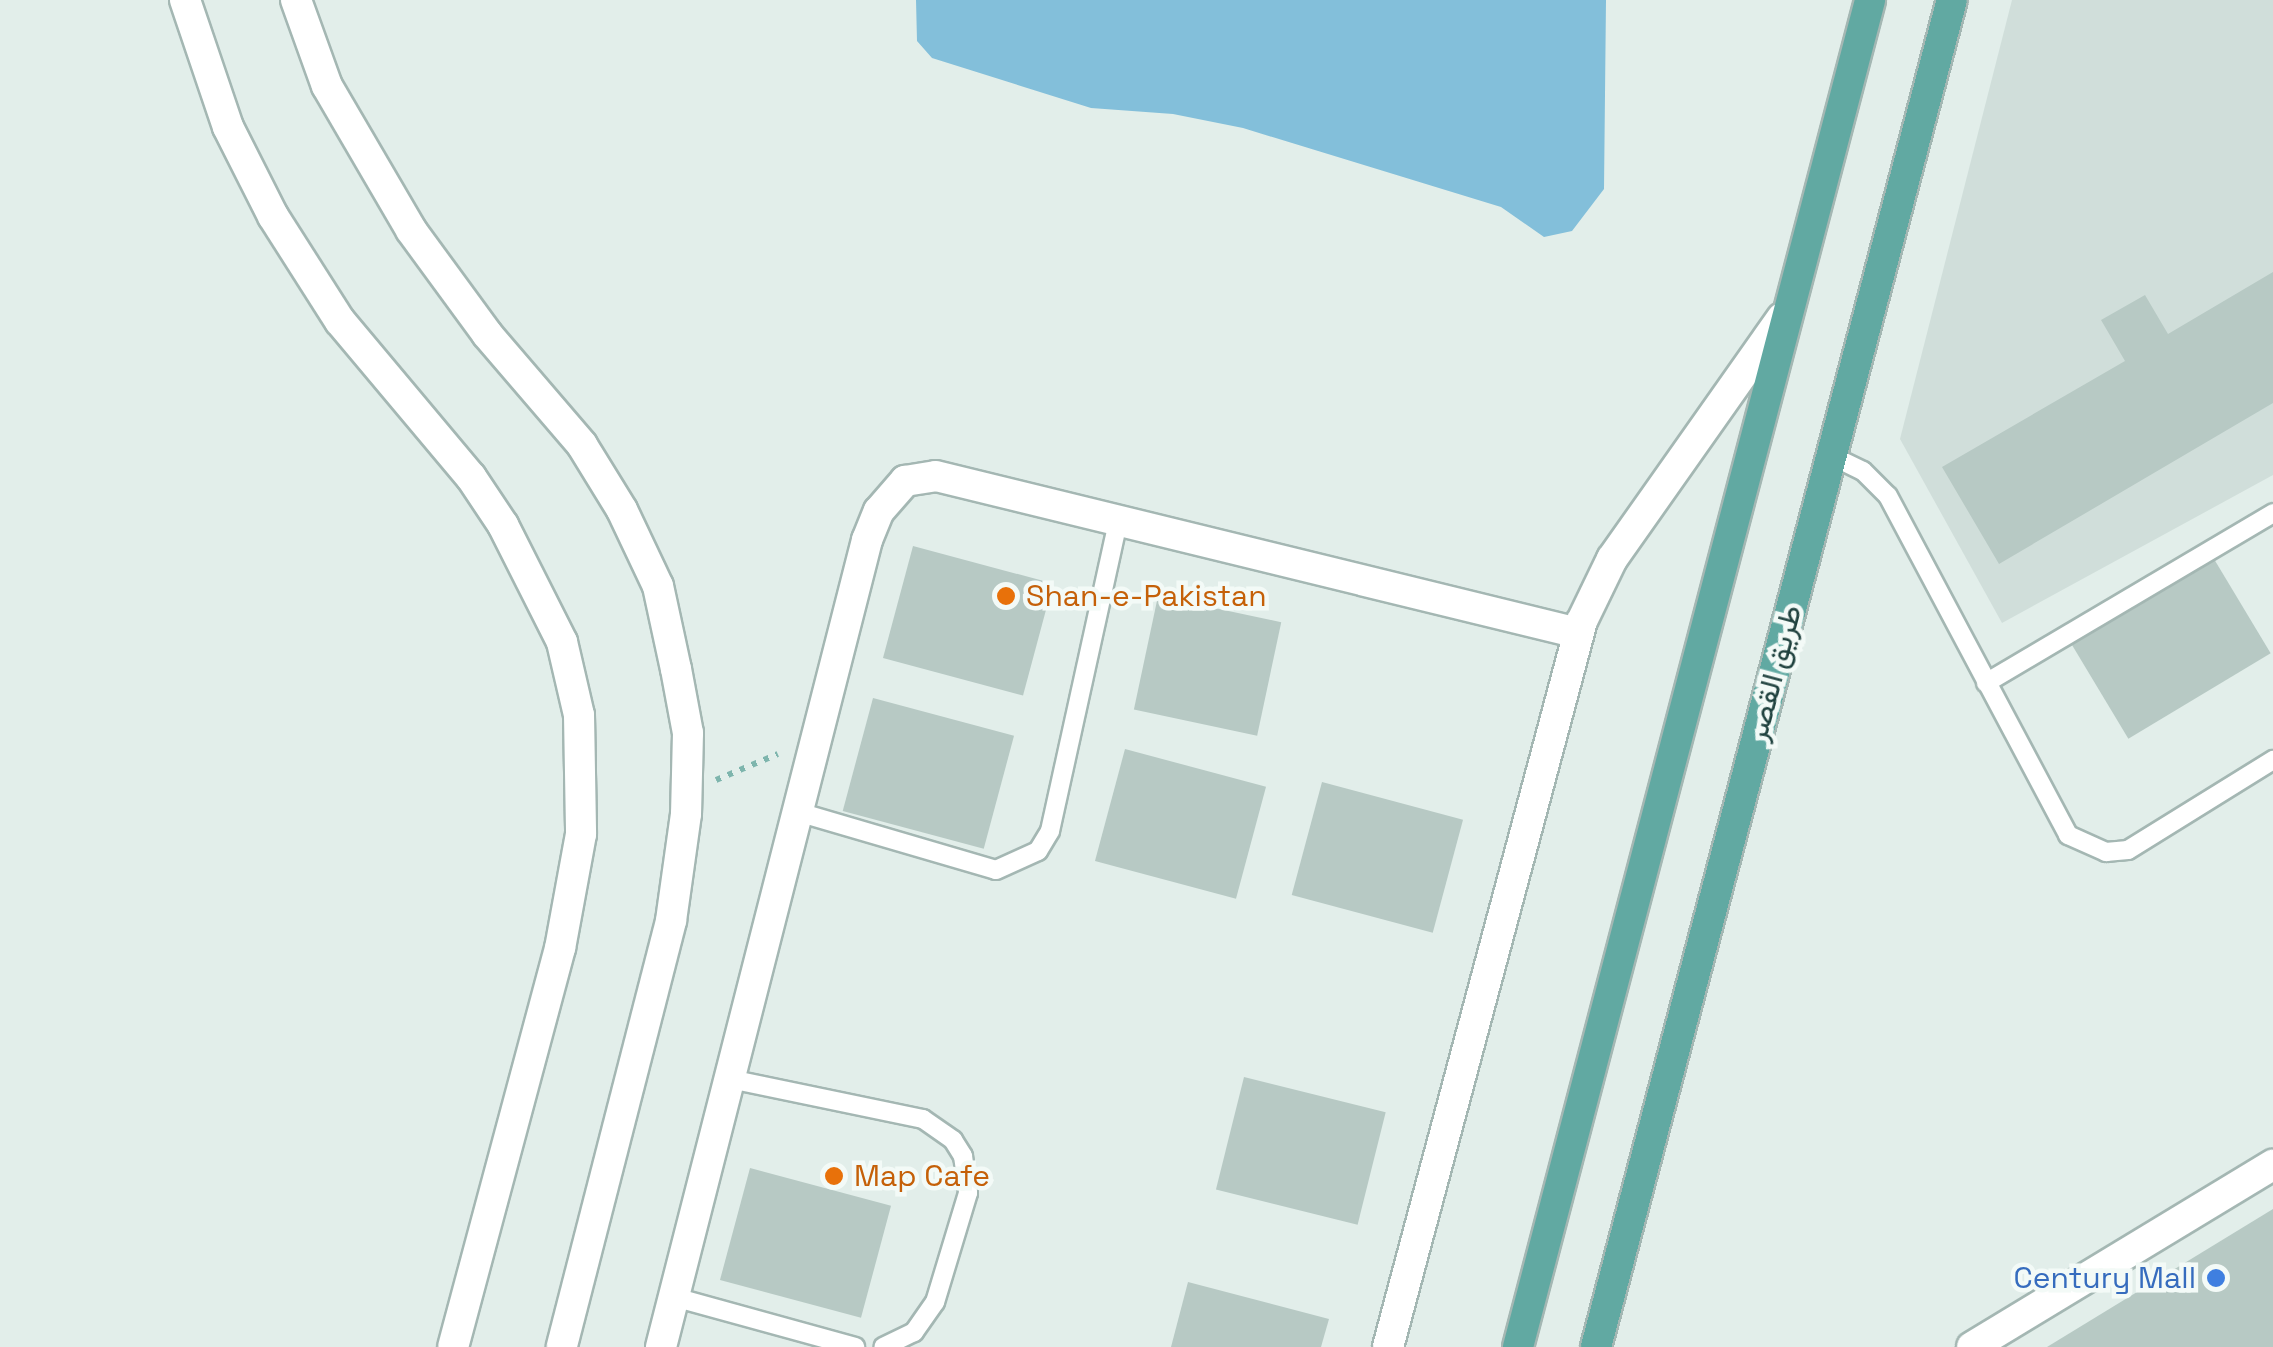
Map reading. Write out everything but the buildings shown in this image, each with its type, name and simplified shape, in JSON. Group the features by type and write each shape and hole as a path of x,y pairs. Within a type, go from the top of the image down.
{"main road":[{"path":"1518,1347 1782,318 1870,0"},
{"name":"طريق القصر","path":"1596,1347 1952,0"}],"street":[{"path":"185,0 228,128 273,216 340,321 503,525 562,642 579,715 580,834 560,948 453,1347"},
{"path":"296,0 328,86 411,230 582,445 622,510 658,586 688,733 671,921 562,1347"},
{"path":"1388,1347 1578,634 1612,559 1782,318"},
{"path":"661,1347 867,540 898,488 915,476 936,476 1578,634"},
{"path":"1972,1347 2273,1165"}],"lane":[{"path":"1832,456 1864,471 1888,496 2056,818 2086,847 2128,850 2273,760"},
{"path":"1986,683 2273,513"},
{"path":"798,812 996,870 1038,851 1050,831 1118,521"},
{"path":"730,1079 922,1118 953,1140 963,1156 968,1193 935,1302 914,1332 884,1347"},
{"path":"674,1298 855,1347"}],"path":[{"path":"686,782 740,774 787,748"}],"shaded area":[{"path":"2012,0 2273,0 2273,475 2002,623 1900,439"}],"water":[{"path":"916,0 1606,0 1604,189 1572,231 1544,237 1501,207 1243,128 1173,114 1091,108 932,58 917,41"}],"place":[{"name":"Shan-e-Pakistan","path":"1006,596"},
{"name":"Map Cafe","path":"834,1176"},
{"name":"Century Mall","path":"2216,1278"}]}
